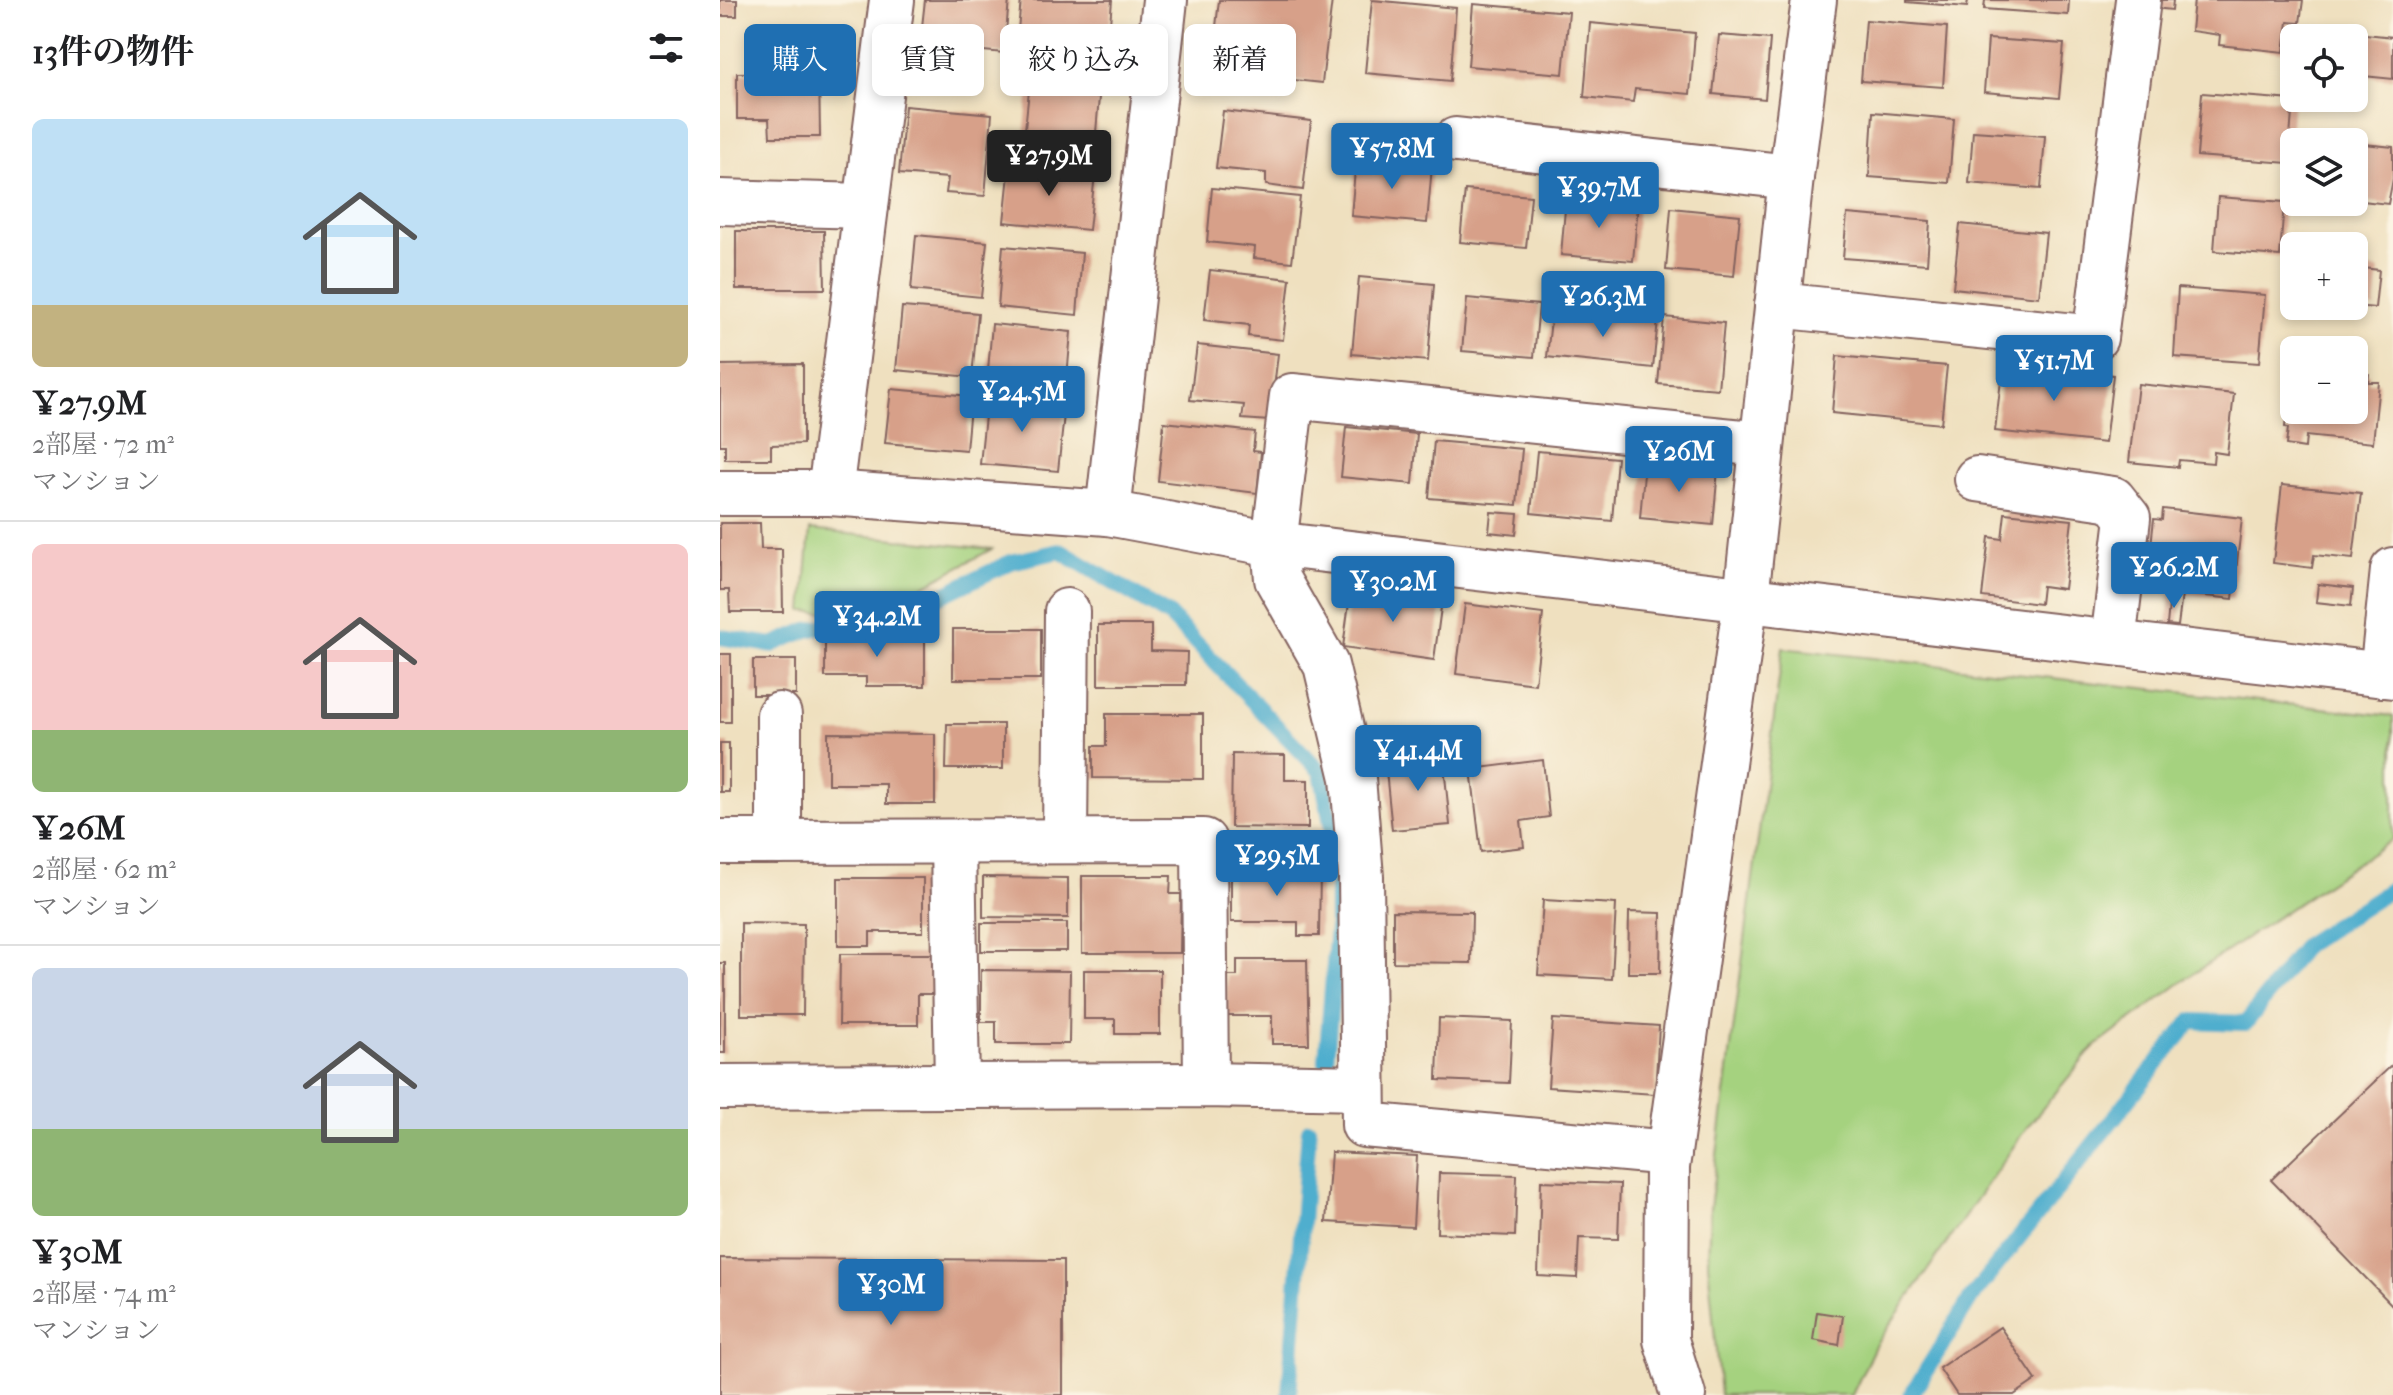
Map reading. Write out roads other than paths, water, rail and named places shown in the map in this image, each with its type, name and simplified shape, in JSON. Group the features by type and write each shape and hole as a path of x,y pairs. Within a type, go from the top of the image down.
{"street":[{"path":"830,493 892,0"},
{"path":"1108,513 1165,0"},
{"path":"1683,1395 1666,1340 1669,1153 1746,598 1791,177 1814,0"},
{"path":"1777,305 2095,338 2138,0"},
{"path":"1456,140 1791,177"},
{"path":"720,202 866,206"},
{"path":"1669,1153 1364,1125 1361,877 1353,778 1326,665 1277,579 1274,544 1292,396 1762,444"},
{"path":"1977,479 2113,499 2128,518 2113,642"},
{"path":"720,493 830,493 1108,513 1274,544 2388,676 2393,570"},
{"path":"1065,841 1067,611"},
{"path":"779,715 779,842"},
{"path":"720,842 1204,841 1206,1085"},
{"path":"953,842 957,1086"},
{"path":"720,1087 1206,1085 1362,1088"}],"waterway":[{"path":"720,637 772,645 807,630 911,610 1011,562 1060,551 1170,616 1321,772 1337,854 1337,929 1326,1061"},
{"path":"1911,1395 1971,1298 2191,1021 2246,1023 2305,945 2393,888"},
{"path":"1289,1395 1309,1130"}]}
